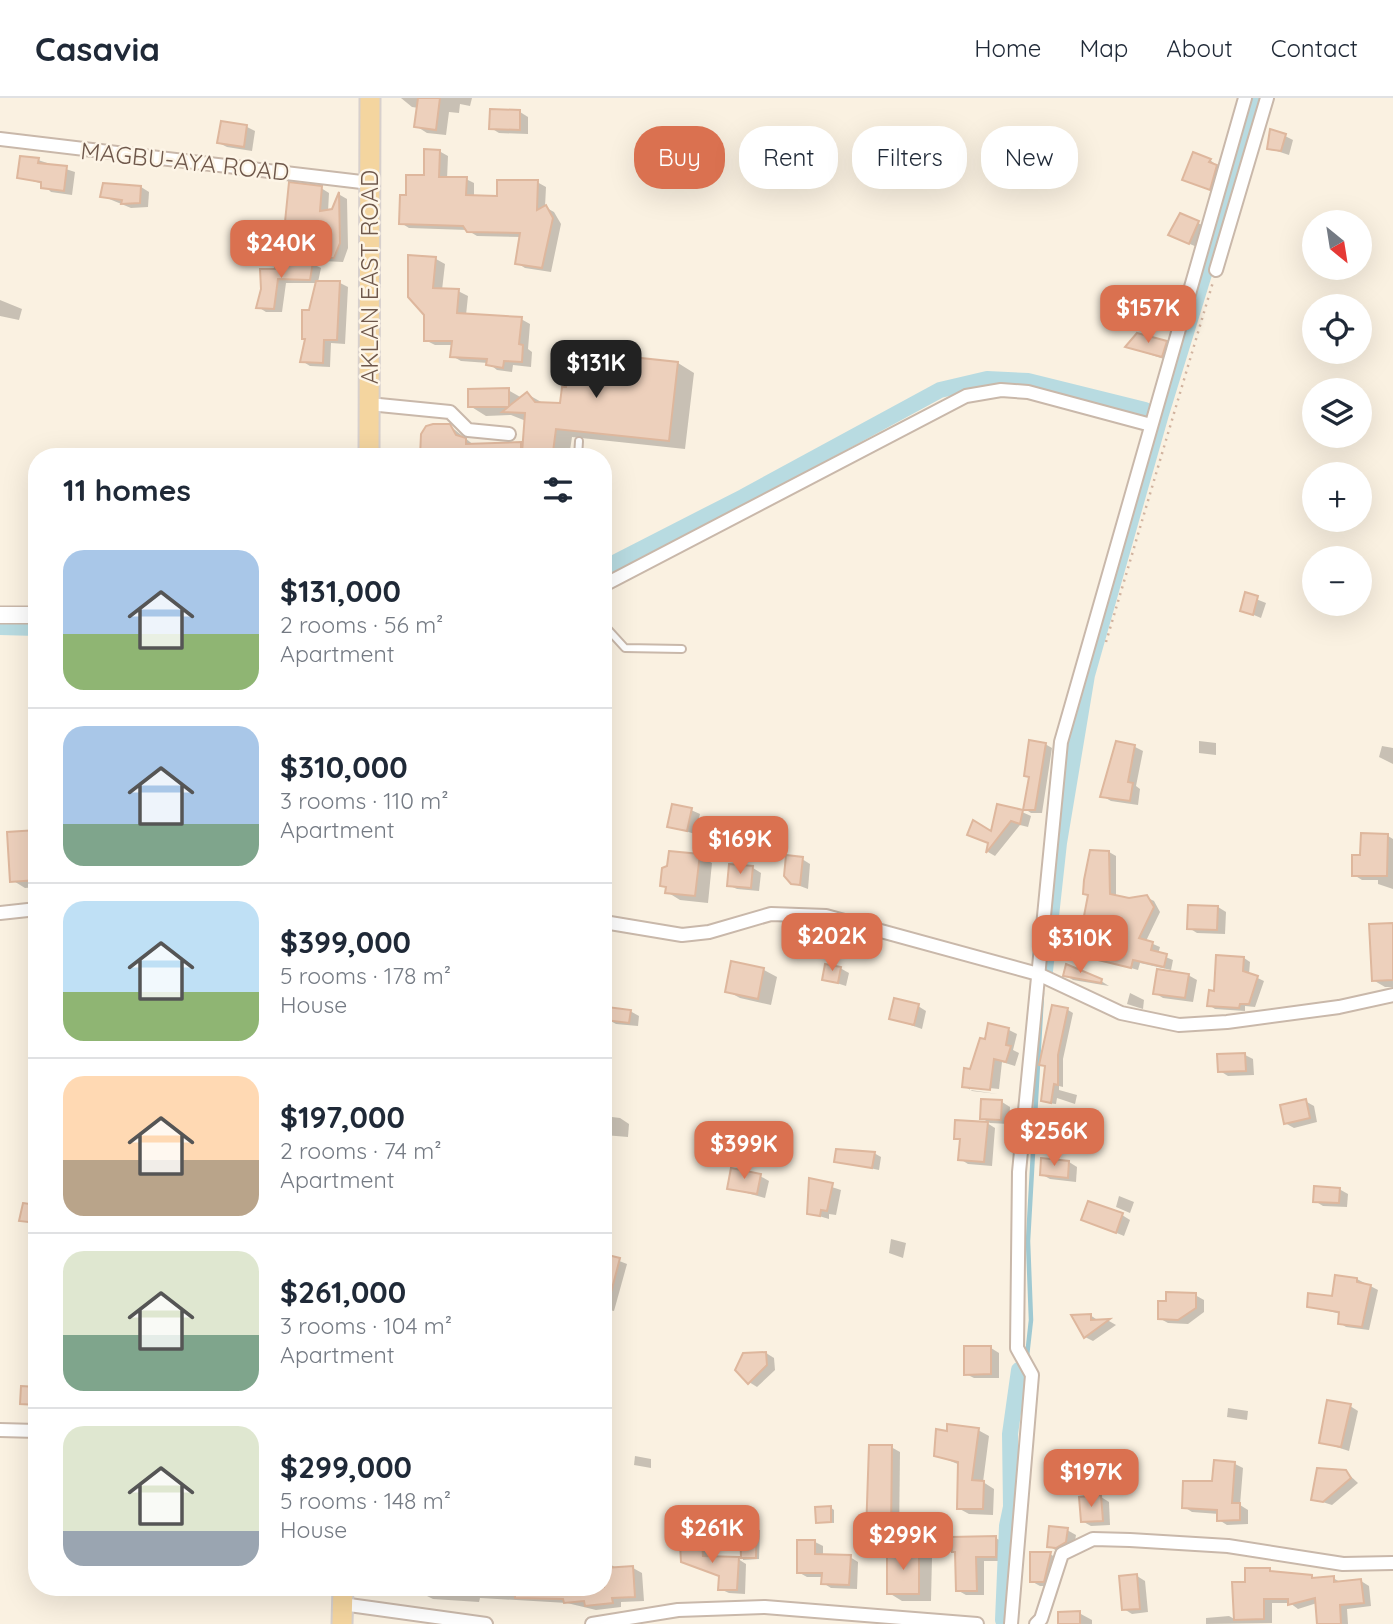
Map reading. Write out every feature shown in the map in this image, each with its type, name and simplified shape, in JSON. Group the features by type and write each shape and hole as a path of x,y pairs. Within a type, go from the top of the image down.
{"main road":[{"name":"AKLAN EAST ROAD","path":"369,448 370,98"},
{"path":"342,1596 342,1624"}],"street":[{"path":"1011,1624 1032,1375 1017,1348 1019,1172 1060,742 1245,98"},
{"path":"1216,270 1267,98"},
{"name":"MAGBU-AYA ROAD","path":"0,139 370,183"},
{"path":"612,581 966,396 1001,390 1028,393 1151,425"},
{"path":"369,404 450,412 468,429 509,433"},
{"path":"0,615 28,615"},
{"path":"0,913 28,910"},
{"path":"612,923 682,935 709,932 771,914 826,916 1038,974 1121,1013 1179,1025 1326,1009 1393,995"},
{"path":"0,1430 28,1431"},
{"path":"1036,1624 1041,1619 1062,1554 1093,1539 1228,1546 1343,1564 1393,1563"},
{"path":"342,1596 486,1624"},
{"path":"592,1624 678,1611 765,1606 977,1624"}],"lane":[{"path":"579,441 579,448"},
{"path":"612,634 625,648 682,649"}],"path":[{"path":"1103,649 1216,270"}],"building":[{"path":"418,98 440,98 436,130 414,127"},
{"path":"490,109 520,110 520,130 489,129"},
{"path":"221,121 247,125 244,147 217,143"},
{"path":"1270,129 1286,134 1281,151 1267,149"},
{"path":"424,149 440,150 439,177 467,177 466,195 497,196 497,180 538,180 537,210 546,205 553,218 542,268 515,264 520,233 467,232 463,226 399,224 400,195 406,195 406,175 424,175"},
{"path":"1193,152 1211,159 1209,162 1217,165 1210,190 1182,180"},
{"path":"20,156 39,158 38,163 67,166 64,191 41,188 41,182 17,178"},
{"path":"289,182 322,186 320,211 332,209 339,192 340,243 334,258 313,257 326,224 285,222"},
{"path":"103,183 141,186 140,203 121,204 122,200 100,197"},
{"path":"1180,213 1199,221 1189,244 1168,235"},
{"path":"408,255 436,257 433,288 459,289 457,313 522,317 519,344 523,345 522,362 504,361 503,368 486,365 487,359 450,357 452,341 424,341 424,315 408,297"},
{"path":"276,261 313,262 310,280 278,279 274,309 256,308 261,289 260,269 275,269"},
{"path":"316,281 340,281 337,340 324,340 323,363 300,362 305,339 302,339 302,310 309,310"},
{"path":"1137,333 1167,341 1162,357 1125,347"},
{"path":"566,350 678,362 669,441 556,429 554,448 522,448 525,413 502,412 508,407 468,407 468,389 509,388 509,406 527,392 535,402 560,403 562,387 566,387 567,375 563,375"},
{"path":"450,424 456,435 466,438 466,444 521,442 521,448 420,448 421,434 426,426"},
{"path":"1245,592 1258,596 1253,615 1240,611"},
{"path":"1029,740 1046,743 1035,810 1023,810 1029,777 1024,776"},
{"path":"1116,741 1135,745 1128,782 1133,783 1130,801 1100,797"},
{"path":"672,804 692,808 687,831 667,827"},
{"path":"997,804 1023,810 1020,824 1011,821 986,853 988,843 967,835 973,820 991,831"},
{"path":"723,822 747,831 743,842 718,837"},
{"path":"28,831 28,881 10,882 7,832"},
{"path":"1361,833 1388,834 1387,876 1352,876 1352,855 1360,855"},
{"path":"1090,850 1109,851 1110,894 1129,898 1147,895 1154,907 1139,938 1153,942 1151,950 1167,954 1164,967 1133,960 1131,968 1094,959 1098,942 1114,945 1121,922 1084,916 1088,895 1083,894 1084,880"},
{"path":"669,851 700,854 695,896 665,893 666,887 660,886 662,868 667,866"},
{"path":"786,855 803,857 800,885 791,884 784,876"},
{"path":"729,864 753,866 751,888 727,886"},
{"path":"1188,905 1218,906 1217,930 1187,929"},
{"path":"1393,923 1393,980 1372,981 1369,924"},
{"path":"1216,955 1244,957 1243,971 1258,976 1249,1004 1240,1004 1239,1008 1207,1006 1209,990 1214,991"},
{"path":"731,961 764,968 758,999 725,992"},
{"path":"825,964 841,967 838,983 822,980"},
{"path":"1066,964 1102,979 1101,983 1063,976"},
{"path":"1157,969 1189,974 1185,998 1153,994"},
{"path":"894,998 919,1004 914,1025 889,1019"},
{"path":"1052,1005 1068,1008 1058,1055 1058,1085 1054,1084 1051,1103 1041,1101 1045,1066 1039,1065"},
{"path":"612,1008 631,1010 629,1023 612,1021"},
{"path":"988,1023 1009,1028 1006,1045 1011,1046 1006,1062 994,1059 990,1090 962,1087 964,1068 970,1069 980,1038 985,1039"},
{"path":"1245,1053 1246,1071 1218,1072 1217,1054"},
{"path":"981,1099 1002,1100 1001,1120 980,1119"},
{"path":"1306,1099 1310,1118 1284,1124 1280,1105"},
{"path":"1063,1113 1085,1116 1083,1133 1061,1131"},
{"path":"955,1120 988,1122 984,1162 958,1160 960,1139 954,1139"},
{"path":"836,1149 875,1152 872,1168 834,1162"},
{"path":"1041,1158 1069,1161 1068,1178 1040,1175"},
{"path":"731,1168 761,1174 757,1194 727,1189"},
{"path":"809,1178 833,1183 827,1211 821,1210 820,1216 807,1214"},
{"path":"1314,1186 1340,1188 1339,1203 1313,1202"},
{"path":"1088,1201 1123,1213 1116,1233 1081,1220"},
{"path":"23,1203 28,1204 28,1222 19,1221"},
{"path":"612,1256 620,1258 612,1289"},
{"path":"1335,1275 1357,1278 1357,1282 1371,1285 1362,1327 1338,1324 1339,1312 1307,1307 1308,1293 1332,1296"},
{"path":"1166,1292 1196,1293 1196,1308 1178,1320 1158,1319 1158,1301 1166,1301"},
{"path":"1091,1314 1091,1320 1110,1319 1084,1338 1071,1315"},
{"path":"964,1346 991,1346 991,1374 964,1375"},
{"path":"766,1352 767,1365 748,1384 735,1370 743,1353"},
{"path":"21,1386 28,1386 28,1404 20,1404"},
{"path":"1327,1400 1351,1404 1341,1447 1319,1443"},
{"path":"947,1424 979,1428 972,1480 984,1481 983,1509 957,1509 958,1462 934,1456 936,1429 947,1431"},
{"path":"869,1445 892,1445 891,1534 866,1533"},
{"path":"1214,1460 1235,1462 1232,1503 1240,1503 1240,1520 1217,1521 1217,1510 1182,1508 1183,1481 1212,1481"},
{"path":"1317,1468 1346,1470 1351,1478 1323,1502 1311,1500"},
{"path":"1101,1495 1103,1521 1081,1522 1079,1497"},
{"path":"831,1506 831,1522 816,1523 815,1507"},
{"path":"740,1526 757,1526 756,1558 741,1558"},
{"path":"1049,1526 1068,1528 1066,1542 1056,1548 1047,1547"},
{"path":"996,1536 996,1557 976,1557 977,1591 956,1591 955,1552 952,1552 951,1537"},
{"path":"797,1540 815,1540 815,1554 851,1555 849,1585 821,1584 822,1573 797,1573"},
{"path":"702,1542 703,1556 739,1557 737,1590 718,1590 719,1576 681,1562 680,1544"},
{"path":"887,1549 919,1549 919,1594 887,1594"},
{"path":"1030,1552 1051,1552 1044,1582 1030,1582"},
{"path":"633,1566 635,1597 612,1598 613,1603 585,1606 584,1601 564,1603 563,1599 515,1598 612,1596 612,1567"},
{"path":"1245,1568 1270,1568 1270,1571 1312,1575 1312,1578 1334,1576 1334,1582 1361,1579 1364,1603 1340,1605 1341,1624 1317,1624 1315,1598 1288,1605 1288,1599 1264,1599 1264,1619 1234,1620 1232,1582 1245,1582"},
{"path":"1137,1574 1140,1609 1122,1610 1119,1576"},
{"path":"1080,1611 1080,1624 1058,1624 1058,1612"}],"waterway":[{"path":"1045,971 1059,843 1087,675 1161,414 1258,98"},
{"path":"612,564 743,497 940,390 987,379 1028,381 1145,410"},
{"path":"0,627 28,628"},
{"path":"1027,1356 1031,1320 1028,1241 1042,993"},
{"path":"1003,1620 1007,1526 1011,1507 1010,1434 1019,1370"}]}
